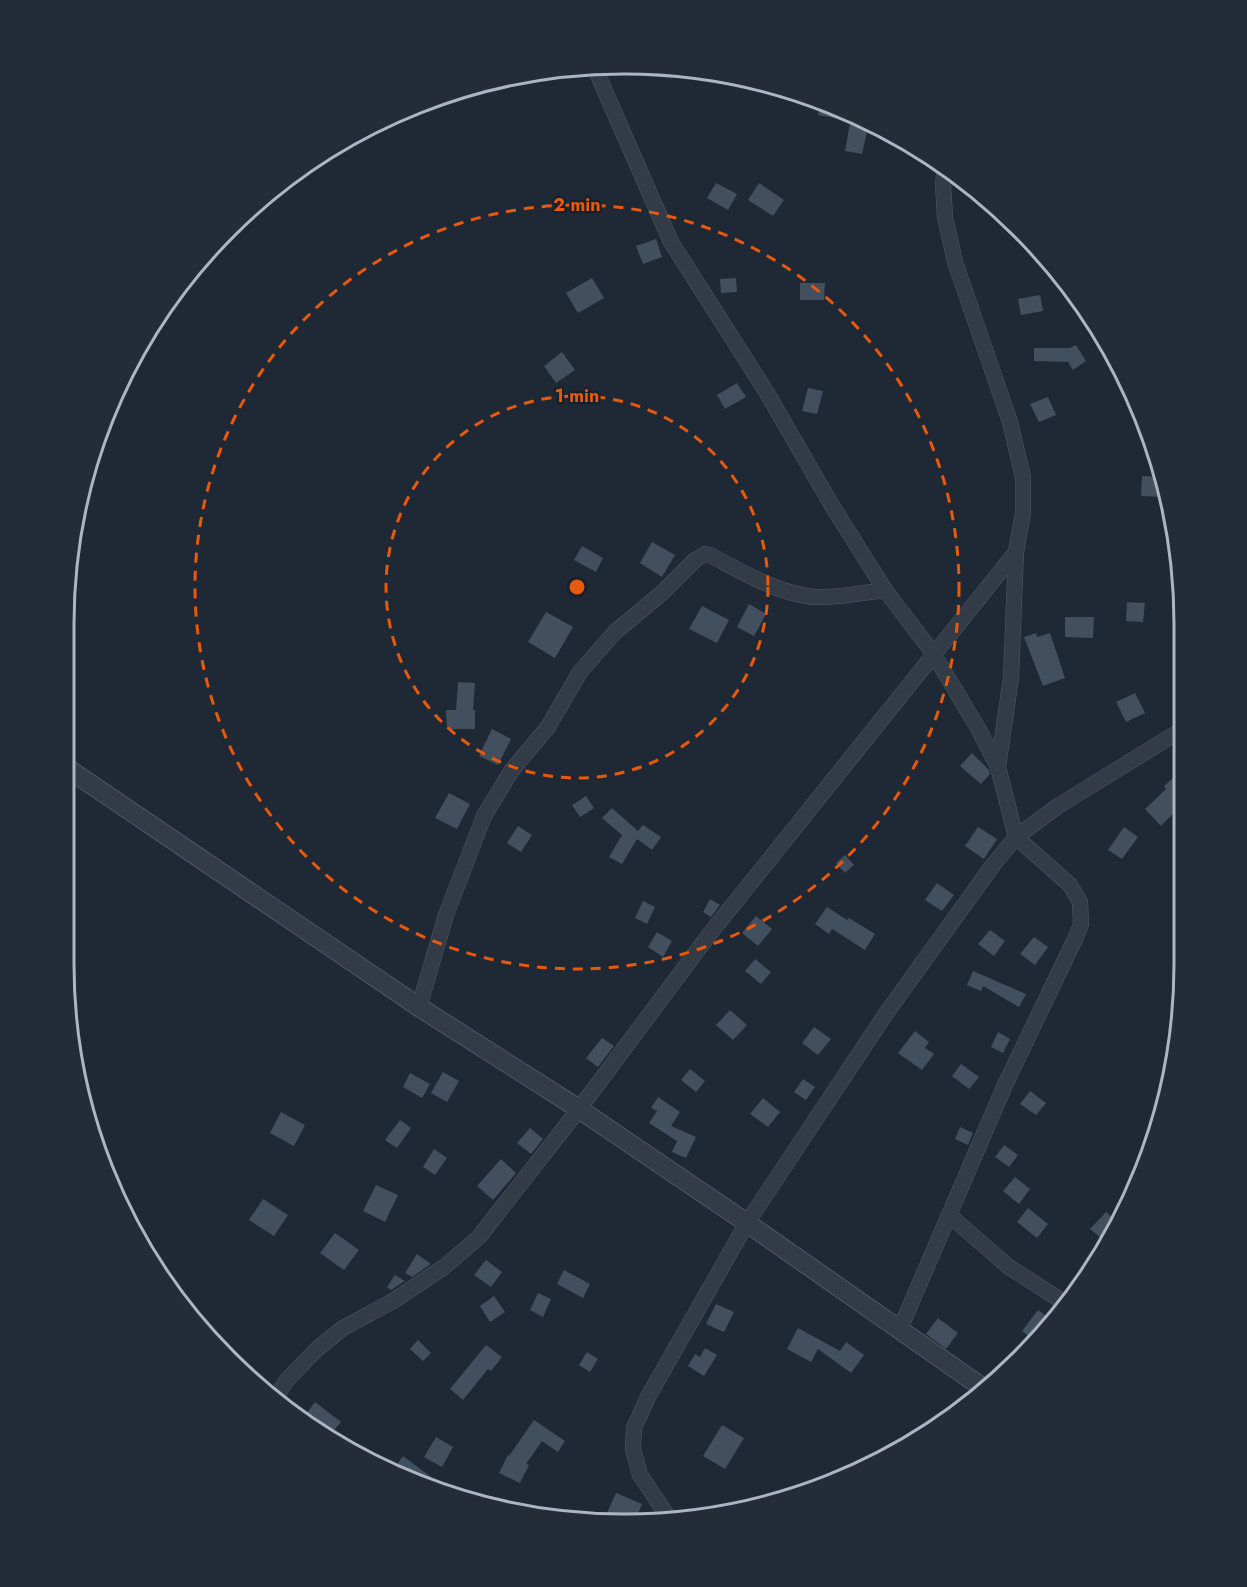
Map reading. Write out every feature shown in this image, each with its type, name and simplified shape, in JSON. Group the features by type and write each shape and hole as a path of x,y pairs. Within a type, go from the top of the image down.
{"street":[{"path":"598,75 671,242 767,393 831,504 885,590 933,653 998,767 1016,837 1070,885 1080,902 1082,924 1005,1085 900,1329"},
{"path":"944,177 945,217 955,262 1010,422 1023,477 1023,513 1016,552 1011,678 998,767"},
{"path":"279,1392 287,1380 317,1349 343,1328 419,1284 444,1267 479,1237 579,1110 712,931 1016,552"},
{"path":"419,1007 450,904 484,816 507,779 548,727 580,672 615,632 662,593 695,560 705,554 710,555 772,586 813,597 844,596 885,590"},
{"path":"665,1512 640,1475 633,1449 634,1428 648,1396 747,1223 885,1015 993,865 1016,837 1058,806 1174,735"},
{"path":"74,773 419,1007 579,1110 747,1223 978,1384"},
{"path":"949,1215 1009,1267 1059,1299"}],"building":[{"path":"819,110 845,120 818,115"},
{"path":"850,123 867,130 862,154 845,151"},
{"path":"716,183 737,194 728,210 707,198"},
{"path":"759,183 784,200 773,216 748,200"},
{"path":"656,239 662,257 643,264 636,246"},
{"path":"592,278 604,298 578,313 566,293"},
{"path":"736,278 737,292 721,293 720,279"},
{"path":"800,283 825,283 824,300 800,300"},
{"path":"1040,295 1043,311 1021,315 1018,299"},
{"path":"1076,345 1086,361 1073,370 1068,362 1034,361 1034,348 1070,348"},
{"path":"562,352 575,370 556,383 544,366"},
{"path":"737,383 746,397 725,409 717,395"},
{"path":"808,388 823,391 817,414 802,411"},
{"path":"1048,397 1056,415 1039,422 1030,404"},
{"path":"1142,476 1154,477 1159,497 1141,496"},
{"path":"652,542 675,555 662,577 640,563"},
{"path":"582,546 603,558 596,572 574,560"},
{"path":"1127,602 1145,603 1143,622 1126,621"},
{"path":"749,604 766,614 754,636 737,627"},
{"path":"702,606 729,620 717,643 689,629"},
{"path":"546,612 573,627 555,658 528,642"},
{"path":"1065,617 1094,617 1093,638 1065,637"},
{"path":"1036,633 1037,637 1050,633 1065,678 1043,686 1024,637"},
{"path":"458,682 475,683 473,710 475,710 475,729 447,729 446,710 456,710"},
{"path":"1135,693 1145,713 1126,722 1116,702"},
{"path":"492,729 511,739 498,765 479,756"},
{"path":"972,753 989,770 990,774 981,784 960,766"},
{"path":"1174,777 1174,812 1161,826 1145,809 1166,789 1164,786"},
{"path":"449,793 470,804 457,829 435,818"},
{"path":"586,796 594,808 580,817 572,805"},
{"path":"612,808 638,831 643,825 661,837 652,850 637,839 622,864 609,857 622,835 602,818"},
{"path":"518,826 532,835 521,852 507,843"},
{"path":"978,827 997,839 984,859 965,846"},
{"path":"1124,827 1138,837 1122,859 1108,850"},
{"path":"845,855 854,865 845,873 836,863"},
{"path":"937,883 954,895 942,911 925,900"},
{"path":"710,899 720,905 711,917 703,912"},
{"path":"643,901 655,907 647,924 635,918"},
{"path":"827,907 875,934 865,950 832,929 829,934 815,924"},
{"path":"756,916 772,929 758,946 742,933"},
{"path":"990,930 1005,941 994,956 978,944"},
{"path":"657,932 672,941 663,957 648,947"},
{"path":"1034,937 1048,947 1035,965 1020,954"},
{"path":"755,959 771,972 761,984 745,971"},
{"path":"973,971 1026,994 1019,1007 983,986 981,991 967,985"},
{"path":"730,1010 747,1025 733,1040 716,1025"},
{"path":"814,1027 831,1039 818,1055 802,1043"},
{"path":"915,1031 929,1042 925,1048 934,1054 922,1070 898,1053"},
{"path":"998,1032 1010,1039 1003,1053 991,1047"},
{"path":"602,1038 614,1046 598,1067 586,1058"},
{"path":"961,1064 979,1077 969,1089 952,1076"},
{"path":"690,1069 705,1081 696,1092 681,1080"},
{"path":"443,1072 459,1081 447,1102 431,1093"},
{"path":"410,1073 430,1084 422,1098 403,1087"},
{"path":"803,1079 815,1087 806,1100 794,1092"},
{"path":"1030,1091 1046,1103 1036,1115 1020,1104"},
{"path":"658,1097 680,1112 671,1126 696,1137 686,1158 672,1152 677,1141 649,1123 657,1111 651,1108"},
{"path":"763,1098 780,1112 768,1127 750,1114"},
{"path":"281,1112 305,1125 294,1146 270,1133"},
{"path":"400,1120 411,1128 397,1148 385,1140"},
{"path":"960,1127 973,1133 968,1145 955,1139"},
{"path":"530,1128 543,1139 531,1154 517,1143"},
{"path":"1004,1145 1018,1155 1009,1167 995,1157"},
{"path":"434,1149 447,1158 435,1175 423,1167"},
{"path":"501,1159 516,1173 493,1200 477,1186"},
{"path":"1015,1177 1030,1189 1019,1204 1003,1191"},
{"path":"376,1185 398,1195 385,1222 363,1211"},
{"path":"263,1199 288,1215 274,1236 249,1220"},
{"path":"1028,1208 1048,1224 1037,1238 1017,1222"},
{"path":"1106,1212 1112,1217 1100,1237 1090,1229"},
{"path":"335,1233 359,1250 344,1270 320,1253"},
{"path":"417,1254 431,1264 412,1277 405,1273"},
{"path":"486,1260 502,1272 491,1287 474,1275"},
{"path":"564,1270 590,1284 583,1298 557,1284"},
{"path":"395,1275 405,1281 391,1290 387,1287"},
{"path":"538,1293 551,1299 543,1317 530,1310"},
{"path":"494,1296 505,1312 490,1322 480,1306"},
{"path":"716,1304 734,1312 724,1332 706,1324"},
{"path":"1038,1310 1046,1316 1028,1336 1022,1331"},
{"path":"938,1318 958,1333 946,1349 926,1334"},
{"path":"798,1328 840,1351 846,1342 864,1355 851,1373 818,1349 811,1362 787,1349"},
{"path":"418,1340 431,1353 423,1361 410,1349"},
{"path":"486,1345 502,1357 491,1371 488,1369 463,1400 450,1389"},
{"path":"705,1348 717,1355 704,1376 688,1366 695,1354 700,1357"},
{"path":"587,1352 598,1359 590,1372 579,1365"},
{"path":"315,1402 341,1422 334,1431 307,1413"},
{"path":"534,1420 565,1441 558,1452 542,1441 526,1464 529,1465 520,1483 499,1473 508,1455"},
{"path":"722,1425 744,1438 725,1469 703,1456"},
{"path":"436,1437 453,1447 442,1467 424,1457"},
{"path":"403,1456 435,1480 413,1472 397,1465"},
{"path":"616,1493 642,1504 638,1513 607,1513"}]}
